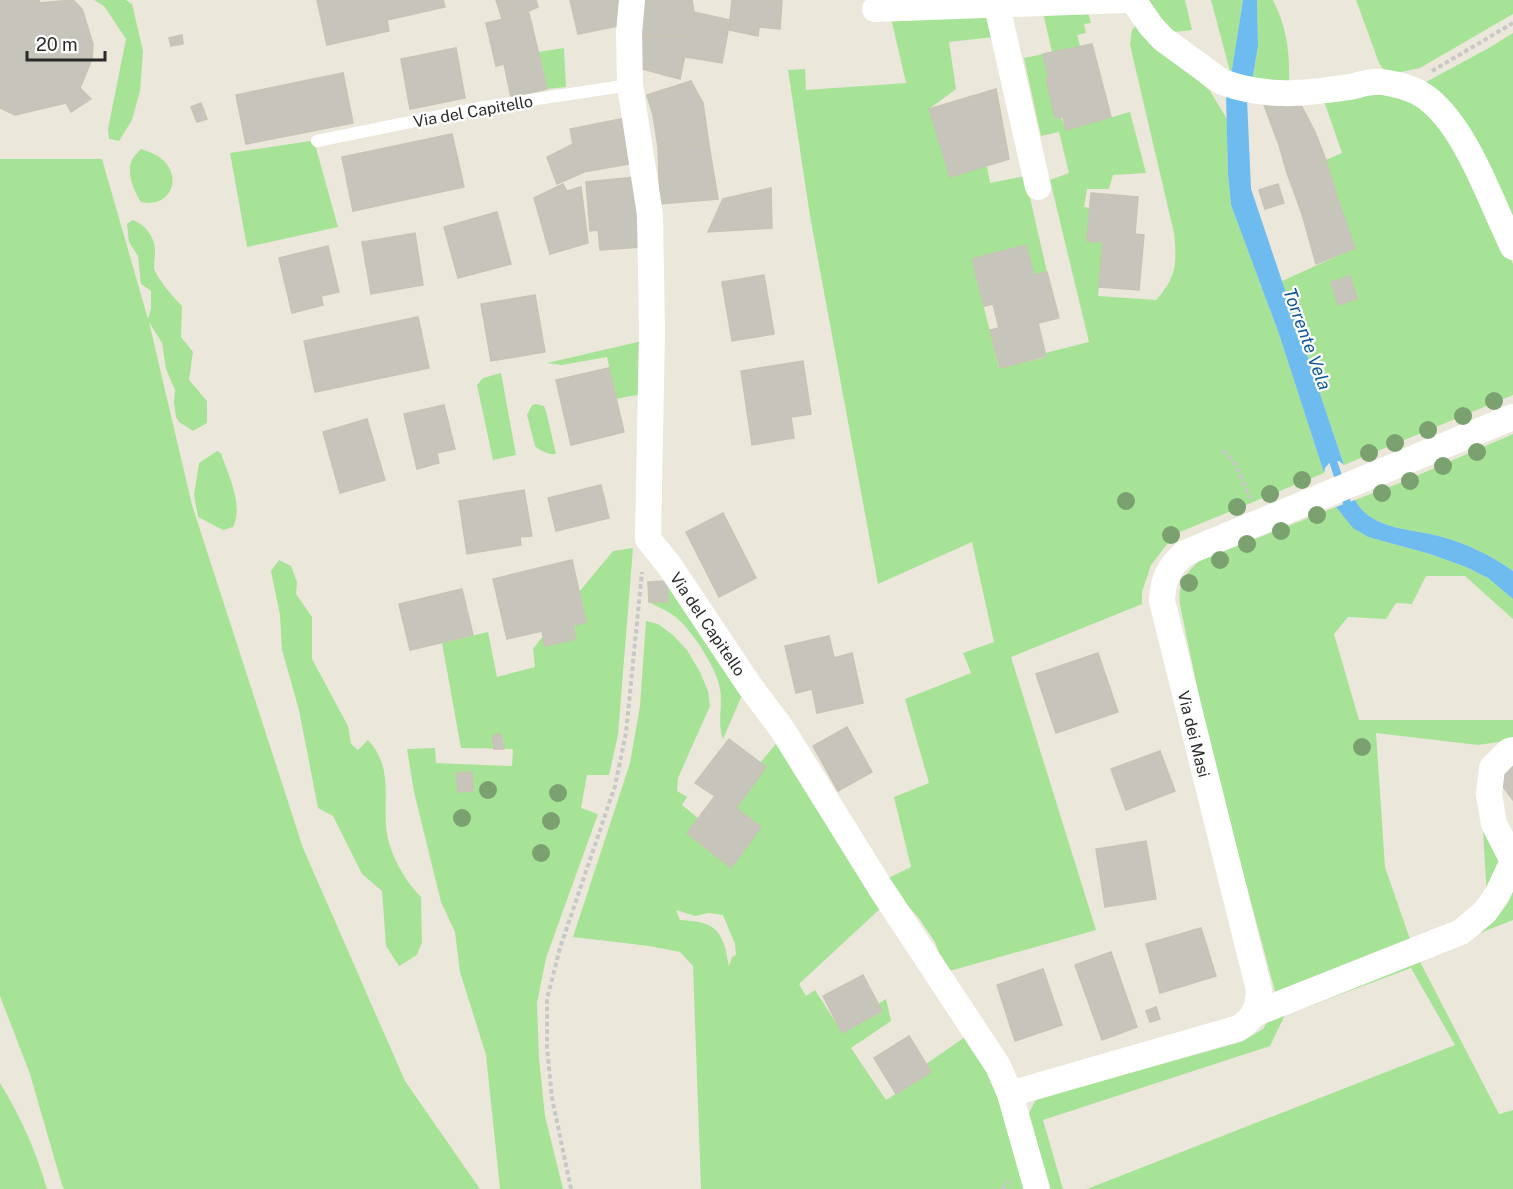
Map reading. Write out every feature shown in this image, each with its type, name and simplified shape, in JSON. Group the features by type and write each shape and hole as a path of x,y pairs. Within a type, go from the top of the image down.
{"street":[{"path":"632,0 629,33 630,85 650,215 652,331 648,539"},
{"path":"875,9 1125,0"},
{"path":"1133,0 1163,39 1222,82 1239,88 1302,94 1377,81 1407,87 1422,94 1454,127 1471,156 1513,247"},
{"path":"997,6 1038,187"},
{"name":"Via dei Masi","path":"1254,1014 1257,1009 1258,990 1161,601 1163,582 1185,553 1513,417"},
{"name":"Via del Capitello","path":"648,539 669,565 749,685 804,762 880,887 998,1066 1010,1094 1037,1189"},
{"path":"1010,1094 1239,1028 1254,1014 1461,932 1485,912 1497,895 1513,861 1494,824 1489,794 1492,768 1509,751 1513,750"}],"lane":[{"name":"Via del Capitello","path":"317,141 484,107 630,85"}],"path":[{"path":"1423,75 1513,23"},
{"path":"1223,451 1234,461 1238,469 1257,522"},
{"path":"571,1189 552,1098 547,1047 548,999 560,948 615,786 626,733 634,636 648,539"}],"green space":[{"path":"94,0 126,0 132,4 143,51 140,91 132,120 119,141 109,139 108,129 126,39 104,6"},
{"path":"1139,0 1185,0 1192,30 1165,33"},
{"path":"1211,0 1243,0 1231,75"},
{"path":"1257,0 1273,0 1282,20 1287,41 1289,84 1252,81 1258,46"},
{"path":"1356,0 1513,0 1513,14 1420,68 1390,72 1384,70 1379,63"},
{"path":"1088,12 1091,23 1084,24 1086,33 1077,35 1080,46 1052,52 1043,13"},
{"path":"990,16 994,37 949,42 956,89 929,109 950,177 987,166 990,183 1025,176 1047,272 1034,275 972,259 999,368 1046,357 1045,353 1089,342 1050,180 1069,173 1059,132 1041,136 1024,58 1043,54 1049,78 1046,78 1066,130 1130,112 1146,173 1113,175 1109,189 1087,189 1084,207 1090,208 1087,241 1103,242 1098,296 1156,300 1172,276 1175,261 1174,233 1130,45 1132,30 1136,26 1210,91 1227,119 1231,205 1279,334 1324,473 1175,534 1151,565 1142,592 1142,604 1011,657 1096,930 946,972 935,942 918,917 884,880 911,867 894,797 929,783 905,699 971,673 963,653 994,642 972,542 878,584 810,216 788,70 805,69 806,90 906,83 891,18"},
{"path":"1513,33 1513,227 1426,82"},
{"path":"564,48 566,87 547,89 538,52"},
{"path":"1385,92 1419,105 1463,155 1513,264 1513,395 1344,465 1282,281 1355,248 1326,160 1342,153 1323,98"},
{"path":"310,141 316,148 338,227 247,247 230,153"},
{"path":"141,149 160,158 171,171 172,186 169,192 165,198 150,203 141,202 132,183 130,172 131,162"},
{"path":"0,159 102,159 148,319 151,308 151,291 141,284 138,256 129,242 127,224 132,220 137,222 152,237 155,248 155,272 182,306 181,337 193,352 189,380 207,401 207,423 193,431 179,422 174,402 175,390 166,369 162,343 149,322 192,505 303,848 405,1081 480,1189 64,1189 62,1185 30,1074 0,996"},
{"path":"642,341 642,394 616,399 607,357 562,365 547,363"},
{"path":"501,373 516,455 493,460 477,385 483,378"},
{"path":"532,405 544,406 546,411 556,454 539,450 535,446 527,415"},
{"path":"1513,434 1513,571 1461,543 1382,523 1362,510 1355,500 1400,483"},
{"path":"217,451 221,453 231,480 237,509 233,527 223,530 198,517 194,495 199,463"},
{"path":"1336,507 1355,529 1368,537 1430,554 1466,567 1488,578 1513,599 1513,619 1465,576 1426,576 1412,604 1396,603 1386,619 1348,617 1334,634 1359,720 1513,720 1513,740 1478,745 1376,733 1385,867 1412,945 1276,995 1211,754 1179,598 1186,576 1199,561"},
{"path":"633,548 618,735 609,775 587,775 581,808 598,814 546,958 537,1003 539,1058 545,1116 563,1189 500,1189 486,1055 460,972 455,932 441,902 414,792 407,749 435,748 436,763 512,766 513,749 461,748 442,643 488,632 497,677 535,667 533,649 543,636 546,646 576,639 573,626 586,622 579,592 613,551"},
{"path":"279,560 291,566 297,582 296,594 312,617 312,659 348,726 351,744 358,750 368,740 377,752 382,765 390,846 403,874 421,897 422,942 417,955 399,966 386,946 382,891 362,874 333,816 318,808 299,710 282,650 280,615 271,571"},
{"path":"667,581 743,693 723,739 720,727 720,689 710,663 699,644 678,619 649,602 668,601"},
{"path":"646,621 658,624 673,635 687,650 708,691 710,706 678,778 677,791 687,797 682,805 698,818 687,833 731,868 761,827 736,808 760,763 780,739 882,907 799,984 806,996 815,990 842,1032 882,1012 878,1004 886,999 891,1021 851,1048 886,1100 931,1072 926,1064 965,1037 993,1083 1028,1189 701,1189 693,966 680,952 573,937 630,763 640,706","holes":["676,910 695,916 709,913 723,915 735,944 736,955 732,957 729,966 725,947 718,933 708,925 680,920"]},
{"path":"1483,831 1496,845 1503,863 1487,897"},
{"path":"1513,876 1513,920 1450,945"},
{"path":"1418,958 1499,1114 1513,1110 1513,1189 1087,1189 1455,1045 1411,968 1285,1015 1270,1046 1043,1120 1063,1189 1047,1189 1028,1115 1035,1101 1241,1042 1263,1029 1267,1022"},
{"path":"0,1083 27,1134 47,1189 0,1189"}],"water":[{"path":"1243,0 1257,0 1258,46 1252,81 1231,75"},
{"path":"1226,93 1247,99 1251,189 1344,465 1339,461 1330,462 1324,473 1279,334 1231,205"},
{"path":"1355,500 1362,510 1382,523 1451,540 1505,565 1513,571 1513,599 1488,578 1466,567 1430,554 1368,537 1353,528 1336,507"}],"building":[{"path":"0,0 39,0 39,3 73,0 82,9 93,44 92,59 80,88 91,99 71,112 66,103 15,115 0,108"},
{"path":"317,0 443,0 445,7 387,20 389,31 327,45"},
{"path":"496,0 536,0 538,7 517,16 502,19"},
{"path":"570,0 619,0 618,26 578,34"},
{"path":"638,0 692,0 694,12 689,36 638,36"},
{"path":"732,0 782,0 780,29 759,27 758,36 729,30"},
{"path":"694,12 730,20 722,63 685,57"},
{"path":"529,13 547,89 511,97 504,64 496,66 486,23"},
{"path":"182,35 183,44 171,46 169,38"},
{"path":"638,36 689,36 680,79 642,69"},
{"path":"1092,44 1111,117 1066,130 1063,117 1055,118 1043,54"},
{"path":"456,48 465,98 410,109 401,59"},
{"path":"343,73 353,123 246,144 236,95"},
{"path":"691,81 703,103 709,145 658,147 647,95"},
{"path":"996,89 1009,159 950,177 929,109"},
{"path":"1299,101 1315,132 1279,145 1264,105"},
{"path":"201,103 207,119 197,122 191,107"},
{"path":"626,118 635,163 584,172 570,129"},
{"path":"1315,132 1326,160 1287,173 1279,145"},
{"path":"452,134 464,187 353,211 342,157"},
{"path":"573,144 584,172 557,184 547,157"},
{"path":"709,145 718,199 660,204 658,147"},
{"path":"1326,160 1338,200 1302,214 1287,173"},
{"path":"635,177 641,247 600,250 598,230 590,231 586,182"},
{"path":"563,184 567,191 581,187 588,243 550,254 534,198"},
{"path":"1278,184 1284,203 1265,209 1259,190"},
{"path":"771,188 772,228 708,232 723,199"},
{"path":"1091,193 1138,197 1135,234 1144,235 1139,290 1099,287 1103,242 1087,241"},
{"path":"1338,200 1355,248 1316,264 1302,214"},
{"path":"497,212 511,264 458,278 444,227"},
{"path":"415,233 423,285 371,294 362,242"},
{"path":"1026,245 1034,275 1047,272 1059,318 1038,323 1046,356 1000,368 990,330 999,328 993,304 984,306 972,259"},
{"path":"328,246 339,292 321,296 323,305 292,313 279,258"},
{"path":"764,275 774,334 732,341 722,282"},
{"path":"1350,276 1357,299 1338,305 1331,282"},
{"path":"535,295 545,352 491,361 481,304"},
{"path":"418,317 429,368 315,392 304,341"},
{"path":"803,361 811,414 791,417 794,438 752,445 741,371"},
{"path":"609,368 624,432 571,445 556,380"},
{"path":"444,405 455,449 437,453 439,463 417,469 404,414"},
{"path":"367,419 385,480 340,493 323,432"},
{"path":"601,485 609,518 556,531 548,498"},
{"path":"524,490 532,536 520,537 521,545 467,554 459,501"},
{"path":"723,513 756,578 719,597 686,532"},
{"path":"572,560 586,622 573,626 576,639 545,646 542,631 507,639 493,579"},
{"path":"667,581 668,602 649,602 648,582"},
{"path":"462,589 473,635 410,650 399,604"},
{"path":"829,636 834,658 852,653 863,703 817,713 812,689 796,693 785,646"},
{"path":"1098,653 1118,712 1056,733 1036,674"},
{"path":"847,727 872,772 838,791 813,746"},
{"path":"501,734 504,749 494,749 492,736"},
{"path":"729,739 766,767 736,808 761,827 731,868 687,833 715,796 695,783"},
{"path":"1160,751 1175,791 1126,810 1111,769"},
{"path":"1513,761 1513,800 1495,776"},
{"path":"472,772 473,791 458,792 456,773"},
{"path":"1146,841 1156,899 1105,907 1096,849"},
{"path":"1201,928 1216,976 1160,993 1146,944"},
{"path":"1111,952 1137,1027 1102,1040 1075,965"},
{"path":"1043,969 1062,1025 1015,1041 997,985"},
{"path":"863,975 882,1011 842,1033 823,996"},
{"path":"1156,1007 1160,1019 1150,1022 1146,1011"},
{"path":"909,1036 931,1072 896,1094 874,1058"}],"waterway":[{"name":"Torrente Vela","path":"1330,452 1347,503 1352,511"}]}
